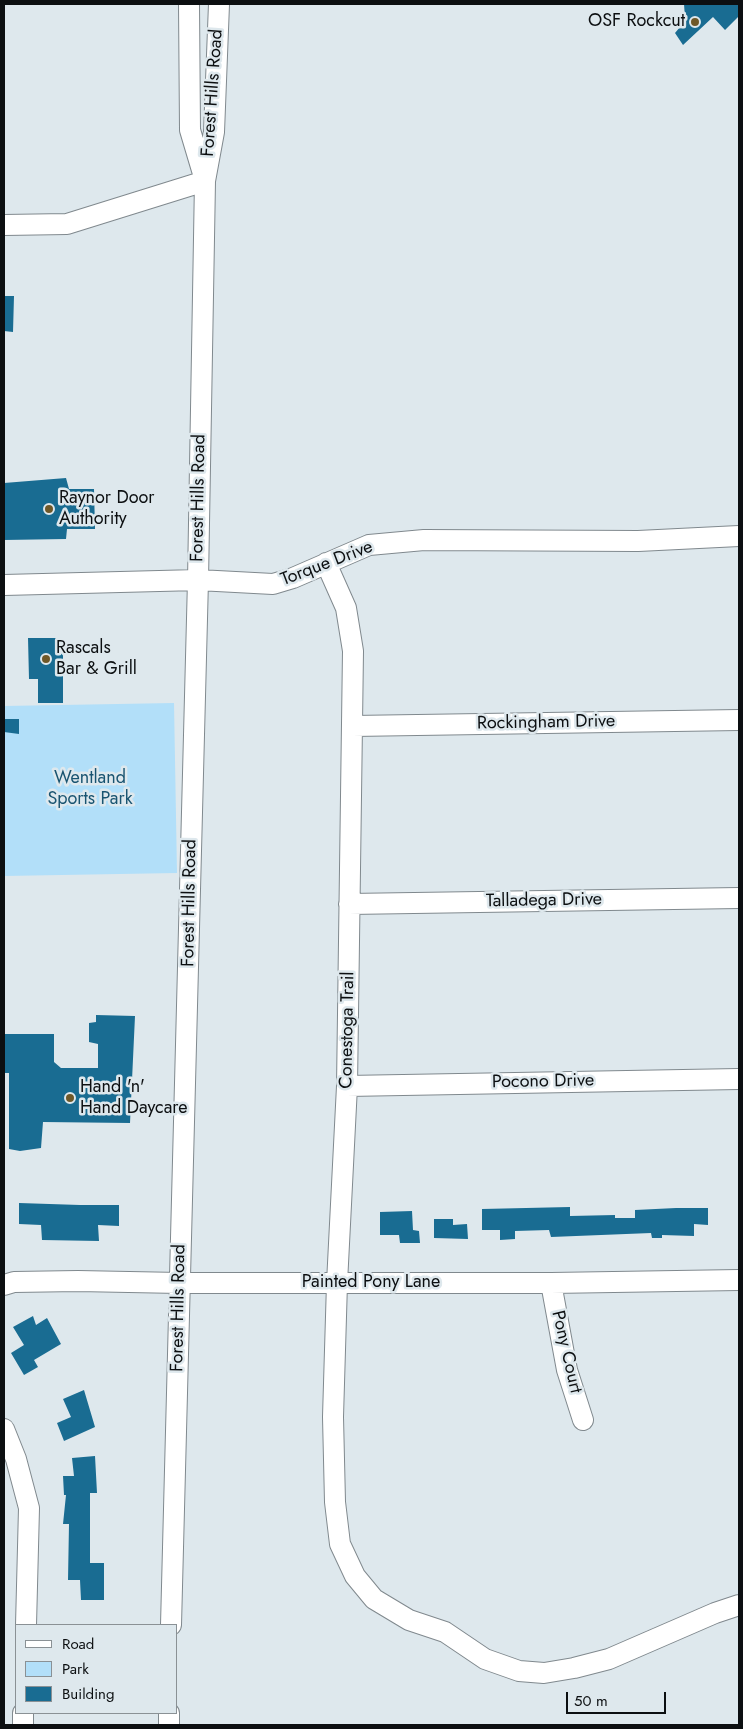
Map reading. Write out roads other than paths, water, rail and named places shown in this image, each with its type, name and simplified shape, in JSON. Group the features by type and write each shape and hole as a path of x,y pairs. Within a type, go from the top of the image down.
{"street":[{"name":"Forest Hills Road","path":"189,4 190,130 205,182"},
{"name":"Forest Hills Road","path":"171,1624 198,580 205,182 214,132 219,4"},
{"path":"4,225 67,224 205,182"},
{"name":"Torque Drive","path":"4,585 198,580 273,584 293,578 369,545 424,540 638,541 739,536"},
{"name":"Conestoga Trail","path":"326,563 346,608 353,650 348,1086 337,1283 333,1417 335,1502 340,1544 354,1576 374,1599 410,1620 445,1632 486,1659 519,1671 544,1673 609,1659 739,1605"},
{"name":"Rockingham Drive","path":"353,726 739,720"},
{"name":"Talladega Drive","path":"349,904 739,898"},
{"name":"Pocono Drive","path":"348,1086 739,1079"},
{"name":"Painted Pony Lane","path":"4,1285 14,1282 78,1281 180,1284 551,1283 739,1280"},
{"name":"Pony Court","path":"551,1283 567,1370 583,1420"},
{"path":"4,1429 16,1459 29,1508 26,1624"}],"place":[{"name":"OSF Rockcut","path":"695,22"},
{"name":"Raynor Door Authority","path":"49,509"},
{"name":"Rascals Bar & Grill","path":"46,659"},
{"name":"Hand 'n' Hand Daycare","path":"70,1098"}],"park label":[{"name":"Wentland Sports Park","path":"90,790"}]}
